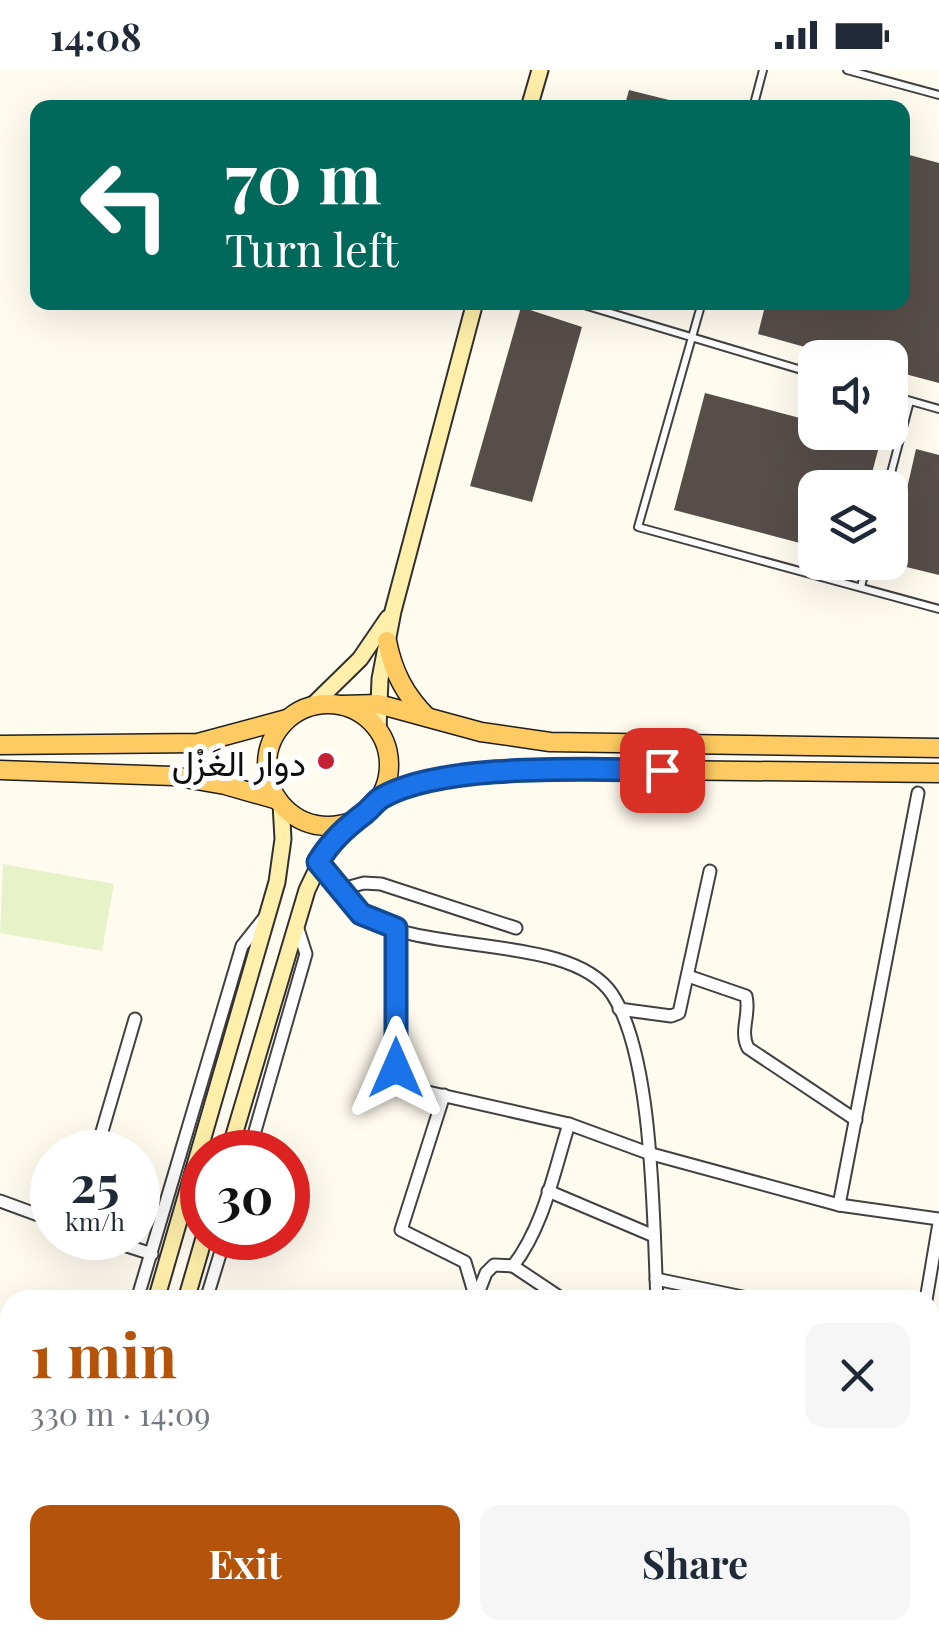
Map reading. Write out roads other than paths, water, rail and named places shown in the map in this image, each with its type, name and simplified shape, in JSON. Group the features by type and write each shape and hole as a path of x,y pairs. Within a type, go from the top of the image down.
{"main road":[{"path":"531,100 540,70"},
{"path":"378,799 388,772 388,757 378,730 386,641 474,310"},
{"path":"0,745 198,742 288,719 313,706 360,660 393,611"},
{"path":"386,641 404,690 428,717"},
{"path":"313,706 378,704 498,735 592,744 939,748"},
{"path":"342,706 356,710 378,730"},
{"path":"288,719 278,730 268,758 271,787 280,801 300,819 314,824 342,824 356,819"},
{"path":"0,770 173,776 225,785 280,801"},
{"path":"235,1130 296,922 318,862 339,832 378,799 442,780 545,770 939,773"},
{"path":"159,1290 268,914 280,860 280,801"},
{"path":"189,1290 198,1260"}],"street":[{"path":"839,1204 918,793"},
{"path":"318,862 361,914 396,928 573,965 611,992 638,1057 657,1290"},
{"path":"619,1009 675,1015 681,1008 710,871"},
{"path":"342,889 364,883 382,884 516,928"},
{"path":"160,1227 242,946 268,914"},
{"path":"255,1130 306,954 296,922"},
{"path":"396,928 397,1079 401,1086 569,1124 648,1154 839,1204 939,1221 928,1290"},
{"path":"688,976 746,996 744,1036 748,1048 856,1120"},
{"path":"102,1130 135,1018"},
{"path":"444,1095 401,1230 465,1262 474,1290"},
{"path":"514,1266 548,1191 569,1124"},
{"path":"548,1191 654,1236"},
{"path":"0,1201 30,1212"},
{"path":"141,1290 150,1260"},
{"path":"209,1290 218,1260"},
{"path":"480,1290 494,1265 514,1266 549,1290"},
{"path":"656,1279 709,1290"}],"lane":[{"path":"756,100 763,70"},
{"path":"848,70 939,96"},
{"path":"599,310 798,369"},
{"path":"700,310 638,527 939,609"},
{"path":"892,470 910,401 939,409"},
{"path":"860,588 862,580"}],"place":[{"name":"دوار الغَزْل","path":"326,761"}]}
